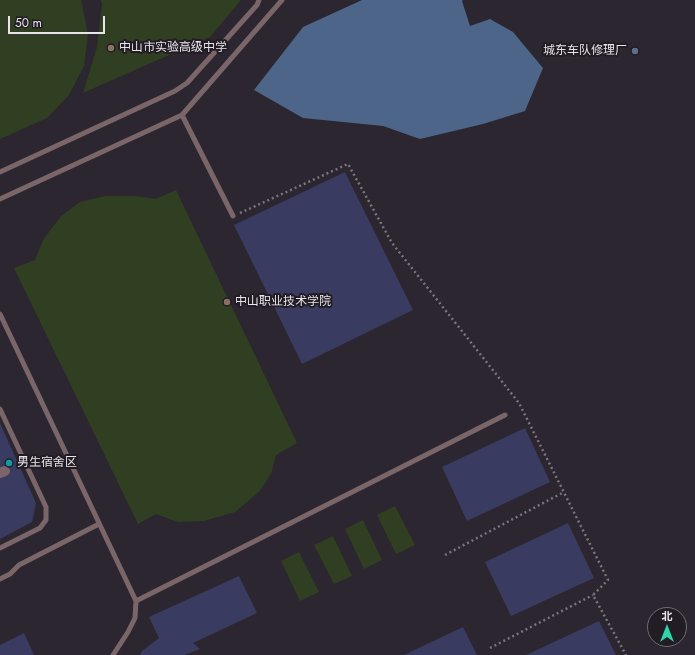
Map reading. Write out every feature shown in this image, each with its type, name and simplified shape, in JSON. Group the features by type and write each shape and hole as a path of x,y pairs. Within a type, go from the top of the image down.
{"lane":[{"path":"0,172 175,91 187,84 257,5 259,0"},
{"path":"0,199 182,115 282,0"},
{"path":"182,115 233,216"},
{"path":"0,314 136,601 135,618 128,632 112,655"},
{"path":"0,409 46,507 46,520 40,528 0,548"},
{"path":"136,601 504,415"},
{"path":"0,579 10,574 19,565 99,524"}],"path":[{"path":"233,216 348,164 392,243 519,403 608,580 593,595 490,648"},
{"path":"445,555 564,492"},
{"path":"593,595 626,655"}],"green space":[{"path":"0,0 81,0 88,34 84,66 69,95 47,118 0,139"},
{"path":"101,0 241,0 210,37 83,93 97,47 102,4"},
{"path":"176,190 297,443 276,455 271,474 260,491 235,512 204,521 178,522 156,514 138,524 14,268 35,260 43,240 61,216 80,202 105,196 135,196 156,199"},
{"path":"395,506 415,545 396,554 377,515"},
{"path":"363,520 382,560 364,569 345,529"},
{"path":"333,536 352,576 334,584 314,545"},
{"path":"299,552 319,592 300,601 281,561"}],"water":[{"path":"362,0 463,0 462,1 470,26 490,19 513,32 543,68 525,111 483,124 420,139 383,126 303,118 254,90 303,27"}],"building":[{"path":"345,172 413,310 302,364 234,225"},
{"name":"男生宿舍区","path":"0,423 36,503 32,522 0,539"},
{"path":"525,428 550,482 467,521 442,467"},
{"path":"568,523 594,578 511,616 485,562"},
{"path":"239,576 257,613 193,643 200,649 185,655 140,655 142,651 159,638 149,617"},
{"path":"599,621 616,655 526,655"},
{"path":"463,627 477,655 404,655"},
{"path":"24,633 34,655 0,655 0,645"}],"place":[{"name":"中山市实验高级中学","path":"111,48"},
{"name":"城东车队修理厂","path":"635,51"},
{"name":"中山职业技术学院","path":"227,302"},
{"name":"男生宿舍区","path":"9,463"}]}
